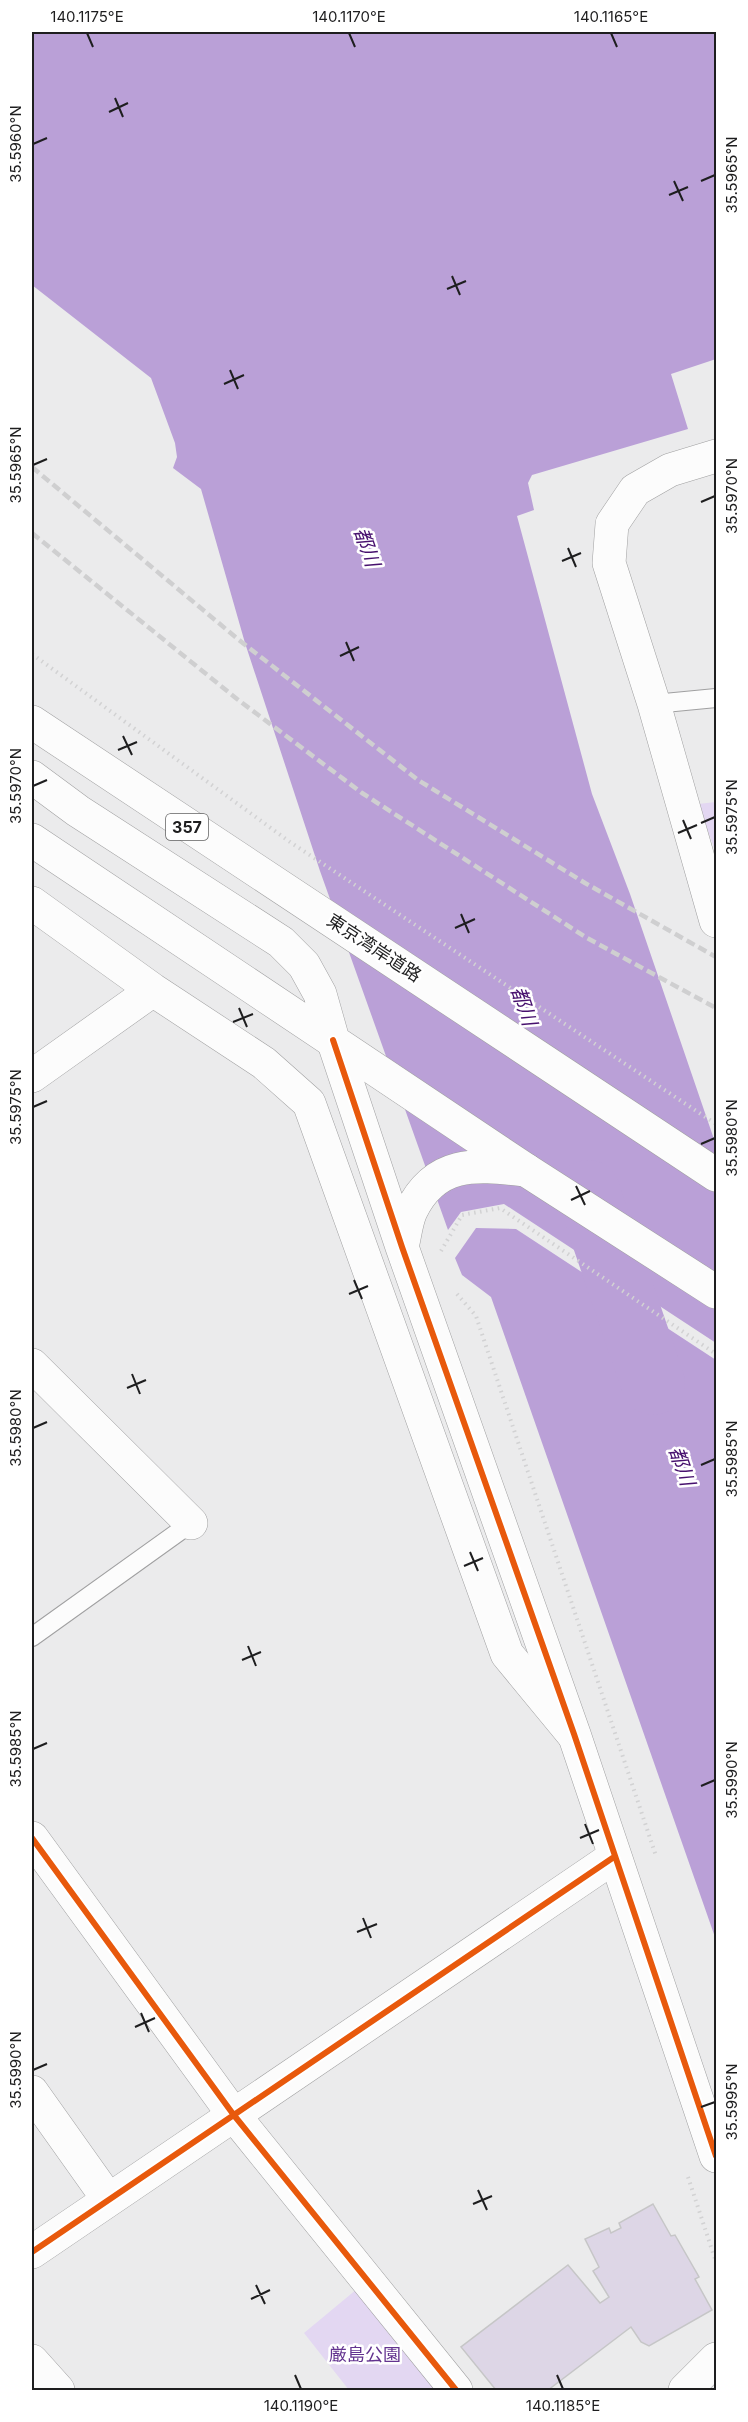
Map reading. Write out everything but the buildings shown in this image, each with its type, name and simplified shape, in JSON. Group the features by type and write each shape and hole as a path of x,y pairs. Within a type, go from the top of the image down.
{"main road":[{"path":"717,456 670,470 635,490 612,524 609,563 654,704 717,921"},
{"name":"東京湾岸道路","path":"32,722 199,835 346,929 717,1175"},
{"path":"32,777 78,811 281,942 304,965 320,994 333,1040 402,1247 574,1734 717,2156"},
{"path":"32,840 526,1170 717,1292"},
{"path":"32,903 153,990 264,1063 309,1103 507,1654 574,1734"},
{"path":"32,1076 153,990"},
{"path":"402,1247 411,1212 427,1186 442,1174 479,1166 526,1170"},
{"path":"32,1365 191,1523"},
{"path":"32,1838 233,2114 456,2391"},
{"path":"32,2252 614,1857"},
{"path":"32,2092 108,2199"},
{"path":"685,2391 717,2359"},
{"path":"32,2361 58,2391"}],"lane":[{"path":"654,704 717,698"},
{"path":"32,1637 191,1523"}],"path":[{"path":"32,654 290,842 717,1124"},
{"path":"440,1252 462,1215 500,1208 717,1354"},
{"path":"455,1292 476,1316 656,1856"}],"green space":[{"path":"716,802 716,853 698,804"},
{"name":"厳島公園","path":"357,2289 437,2390 349,2390 304,2333"}],"water":[{"path":"32,32 716,32 716,359 671,374 688,429 532,475 528,483 534,510 517,516 592,794 630,894 716,1145 716,1343 504,1204 461,1212 448,1230 320,871 245,643 201,489 173,468 177,457 175,443 151,378 32,285"},
{"path":"476,1228 516,1229 716,1360 716,1940 491,1297 462,1275 455,1258"}],"waterway":[{"name":"都川","path":"588,1192 653,1383"}],"railway":[{"path":"32,467 239,640 418,780 585,883 716,957"},
{"path":"32,533 237,699 362,793 587,938 716,1008"}],"cycle path":[{"path":"333,1040 402,1247 574,1734 716,2156"},
{"path":"32,1838 233,2114 456,2390"},
{"path":"32,2252 614,1857"}]}
